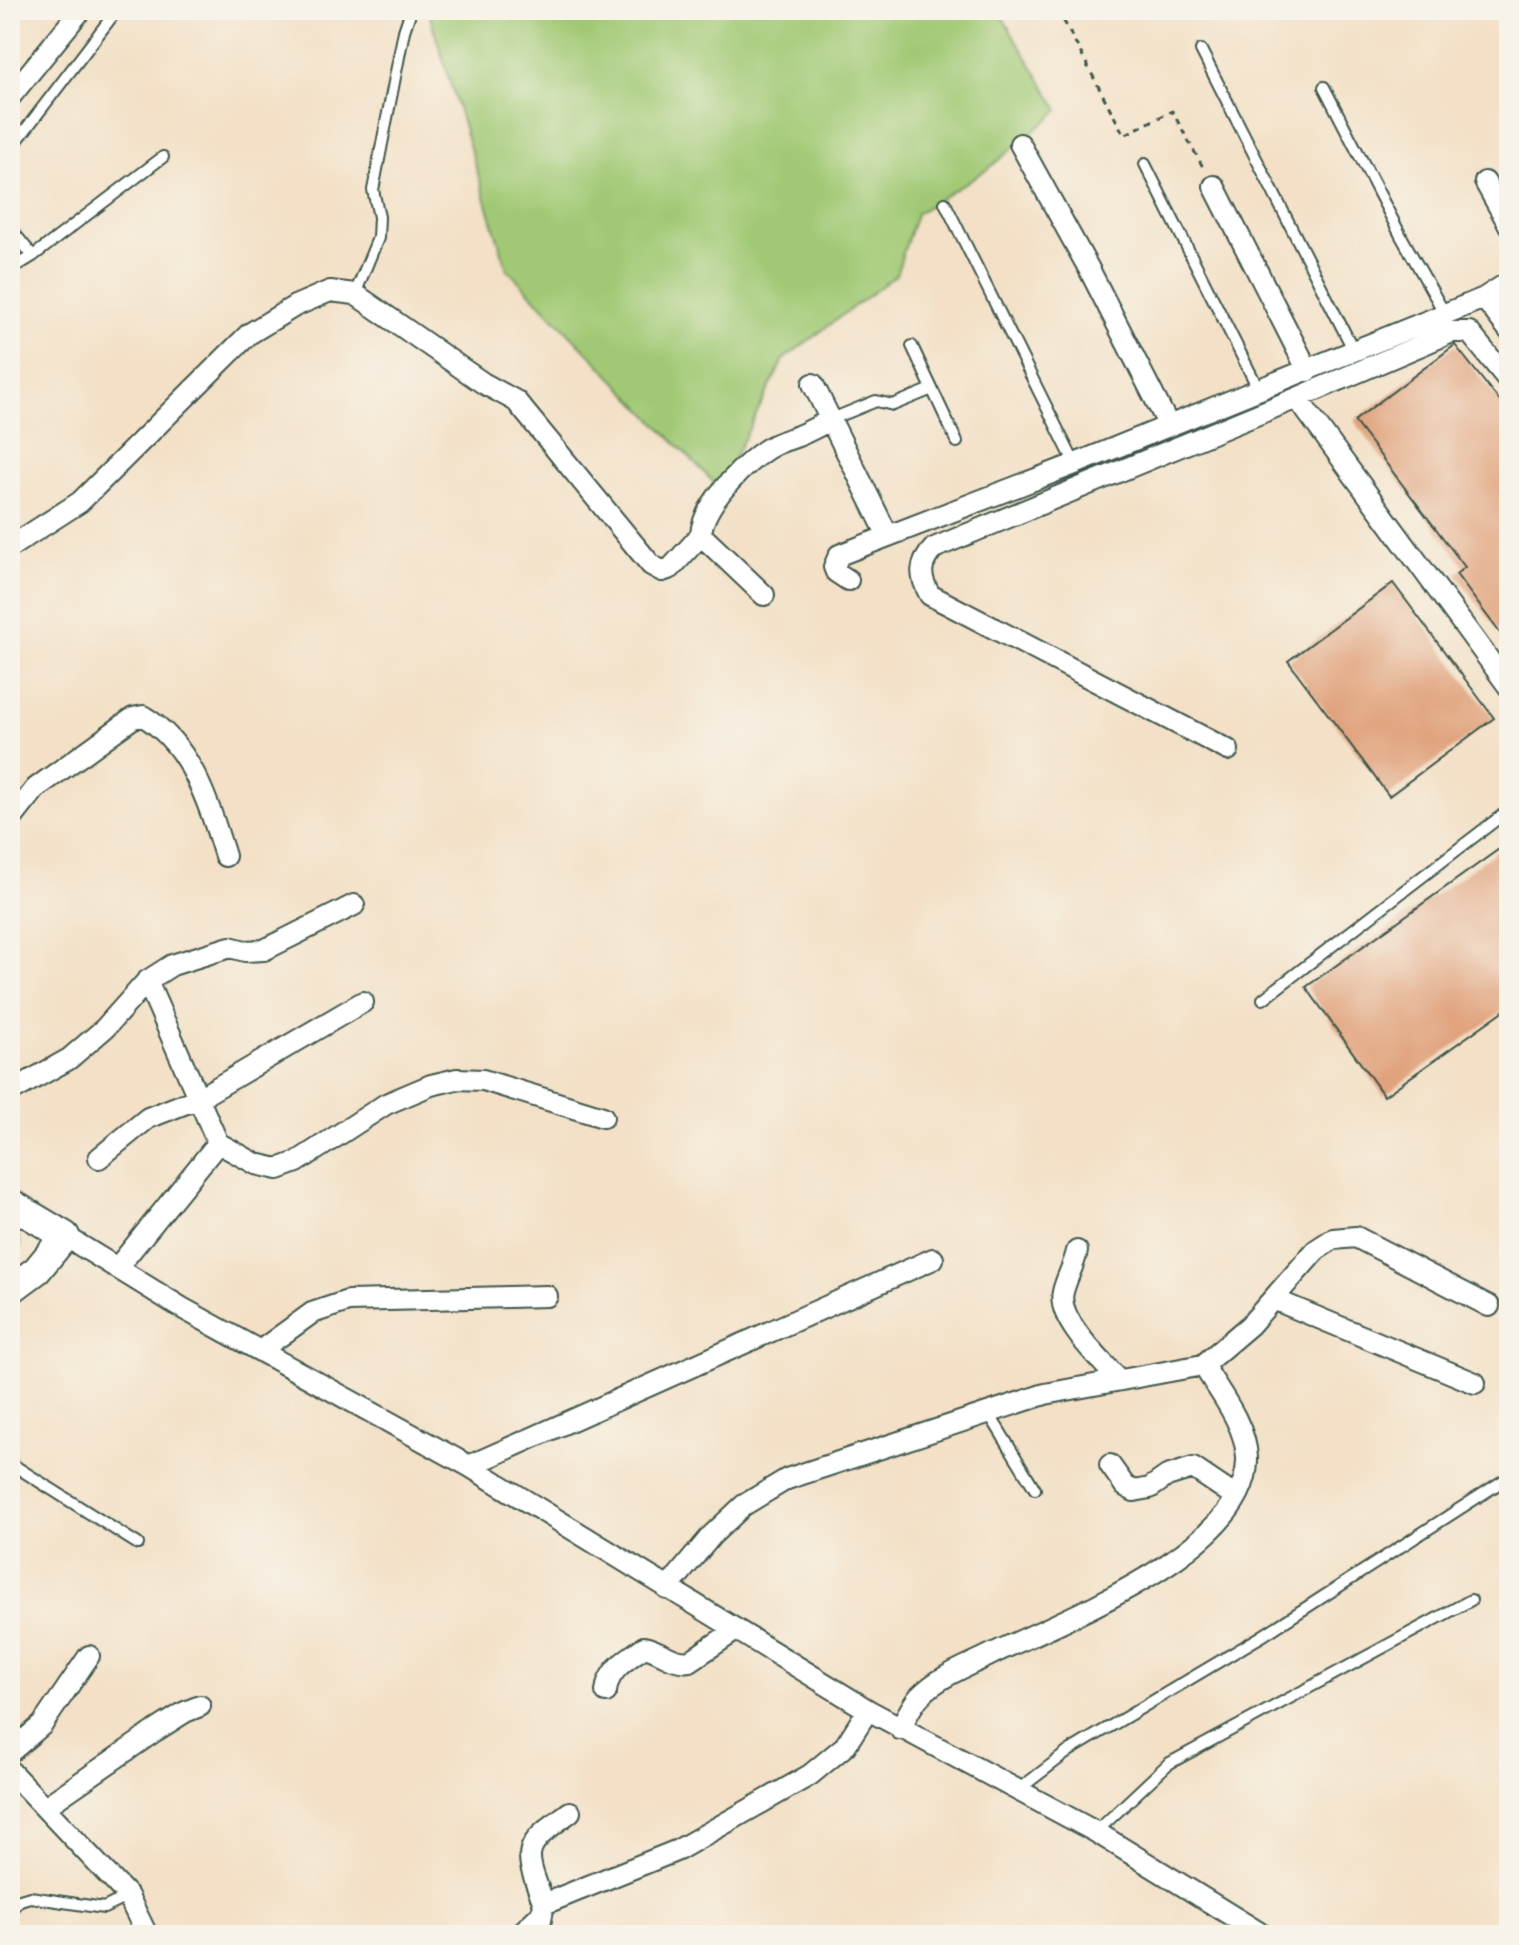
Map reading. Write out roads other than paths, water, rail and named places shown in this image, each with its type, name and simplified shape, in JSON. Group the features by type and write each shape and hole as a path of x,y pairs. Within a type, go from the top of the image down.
{"street":[{"path":"10,97 81,10"},
{"path":"1020,144 1089,269 1169,426"},
{"path":"1485,182 1509,225"},
{"path":"1214,186 1308,371"},
{"path":"848,580 834,567 839,555 1308,371 1484,298 1509,282"},
{"path":"10,547 80,502 249,334 295,306 330,291 355,294 483,383 516,401 651,565 662,571 671,568 701,535 701,526 709,509 754,458 775,444 800,436 832,419"},
{"path":"1484,298 1509,330"},
{"path":"1228,750 930,595 923,584 920,570 925,557 934,548 1452,332 1469,332 1509,381"},
{"path":"813,384 888,536"},
{"path":"1297,398 1509,687"},
{"path":"701,535 764,595"},
{"path":"10,821 36,788 133,718 143,716 175,743 207,796 225,856"},
{"path":"10,1092 69,1059 105,1028 147,981 172,965 230,947 245,951 264,950 354,905"},
{"path":"147,981 218,1143 256,1164 278,1169 297,1162 386,1104 431,1085 457,1079 483,1080 603,1117"},
{"path":"99,1158 148,1118 199,1098 363,1002"},
{"path":"117,1268 218,1143"},
{"path":"10,1203 182,1308 469,1466 900,1729 1096,1832 1263,1935"},
{"path":"10,1290 37,1270 65,1236"},
{"path":"667,1589 712,1535 744,1505 787,1479 1045,1394 1203,1365 1250,1325 1316,1250 1333,1239 1356,1237 1489,1306"},
{"path":"1077,1251 1062,1295 1064,1312 1086,1344 1119,1380"},
{"path":"469,1466 933,1259"},
{"path":"261,1350 312,1313 348,1301 547,1296"},
{"path":"1273,1299 1475,1383"},
{"path":"900,1729 918,1698 950,1673 1147,1579 1225,1517 1244,1478 1247,1459 1236,1420 1203,1365"},
{"path":"1110,1465 1125,1486 1134,1491 1150,1488 1167,1476 1193,1468 1236,1497"},
{"path":"606,1692 608,1678 644,1647 682,1663 690,1661 736,1630"},
{"path":"10,1752 42,1725 89,1656"},
{"path":"45,1807 155,1731 200,1706"},
{"path":"544,1904 678,1850 810,1775 845,1746 868,1710"},
{"path":"10,1771 128,1896 147,1935"},
{"path":"538,1935 544,1904 530,1867 528,1851 538,1836 570,1812"}],"lane":[{"path":"10,150 117,10"},
{"path":"355,294 378,238 379,217 373,190 404,31 411,10"},
{"path":"1201,50 1354,351"},
{"path":"1324,87 1445,314"},
{"path":"10,270 33,256 163,157"},
{"path":"1145,164 1259,390"},
{"path":"945,203 1075,464"},
{"path":"10,228 33,256"},
{"path":"912,346 957,442"},
{"path":"832,419 876,401 893,405 932,389"},
{"path":"1263,999 1509,810"},
{"path":"988,1412 1035,1489"},
{"path":"10,1463 138,1544"},
{"path":"1018,1790 1069,1751 1262,1636 1509,1477"},
{"path":"1096,1832 1168,1764 1471,1600"},
{"path":"10,1910 20,1900 30,1897 104,1908 128,1896"},
{"path":"512,1935 544,1904"}]}
